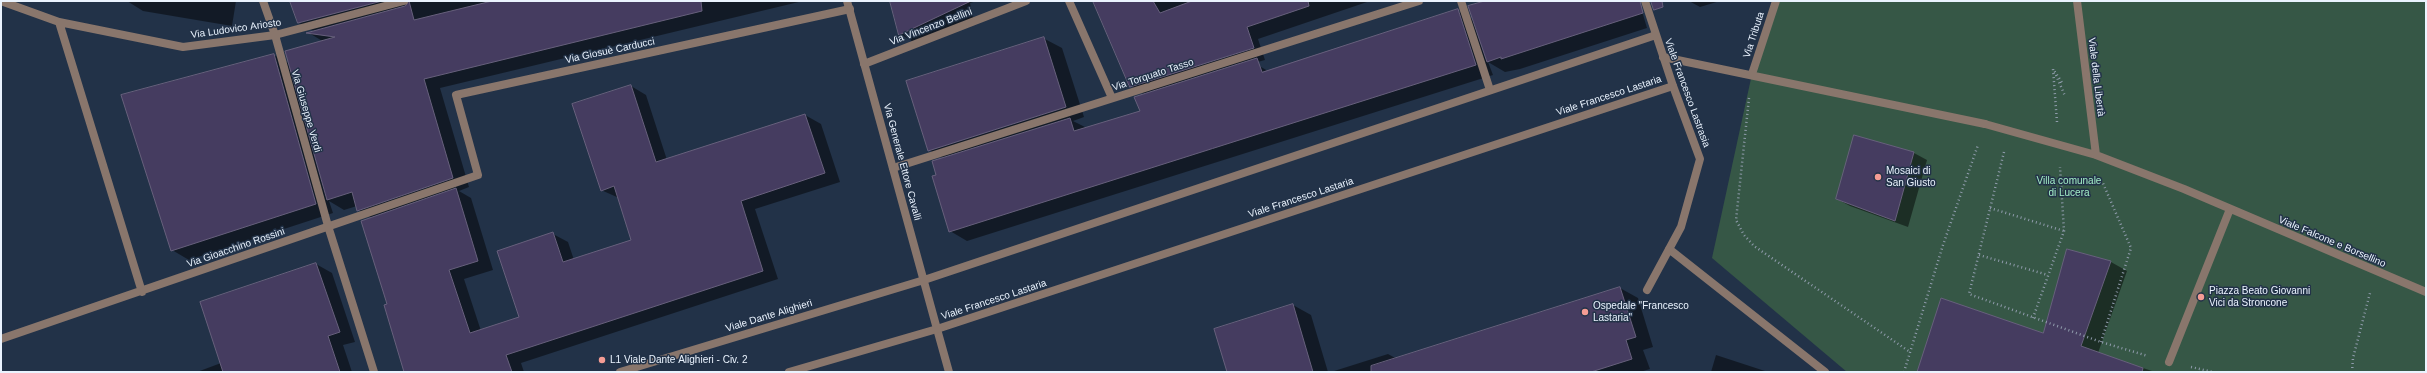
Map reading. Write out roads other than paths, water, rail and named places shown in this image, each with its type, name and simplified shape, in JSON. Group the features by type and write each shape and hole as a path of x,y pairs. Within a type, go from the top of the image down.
{"street":[{"name":"Via Giuseppe Verdi","path":"263,1 275,35 328,226 374,372"},
{"name":"Via Ludovico Ariosto","path":"1,2 59,22 183,47 275,35 404,1"},
{"name":"Via Generale Ettore Cavalli","path":"847,1 949,372"},
{"name":"Via Vincenzo Bellini","path":"864,64 1026,1"},
{"path":"1069,1 1112,98"},
{"name":"Via Torquato Tasso","path":"893,168 1419,1"},
{"path":"1461,1 1490,90"},
{"name":"Viale Francesco Lastrasia","path":"1645,1 1673,86 1700,159 1681,227 1647,290"},
{"name":"Via Tributa","path":"1752,74 1776,1"},
{"name":"Viale della Libertà","path":"2077,1 2096,155"},
{"name":"Via Giosuè Carducci","path":"478,175 456,95 850,9"},
{"path":"59,22 142,292"},
{"path":"924,280 1656,35"},
{"path":"1663,57 1752,74 2010,130 2096,155 2230,209 2169,362"},
{"name":"Viale Francesco Lastaria","path":"936,329 1673,86"},
{"name":"Via Gioacchino Rossini","path":"1,339 142,292 478,175"},
{"name":"Viale Falcone e Borsellino","path":"2230,209 2426,292"},
{"path":"1669,249 1825,372"},
{"name":"Viale Dante Alighieri","path":"620,372 924,280"},
{"path":"789,372 936,329"}],"place":[{"name":"Mosaici di San Giusto","path":"1878,177"},
{"name":"Piazza Beato Giovanni Vici da Stroncone","path":"2201,297"},
{"name":"Ospedale \"Francesco Lastaria\"","path":"1585,312"},
{"name":"L1 Viale Dante Alighieri - Civ. 2","path":"602,360"}],"park label":[{"name":"Villa comunale di Lucera","path":"2069,186"}]}
